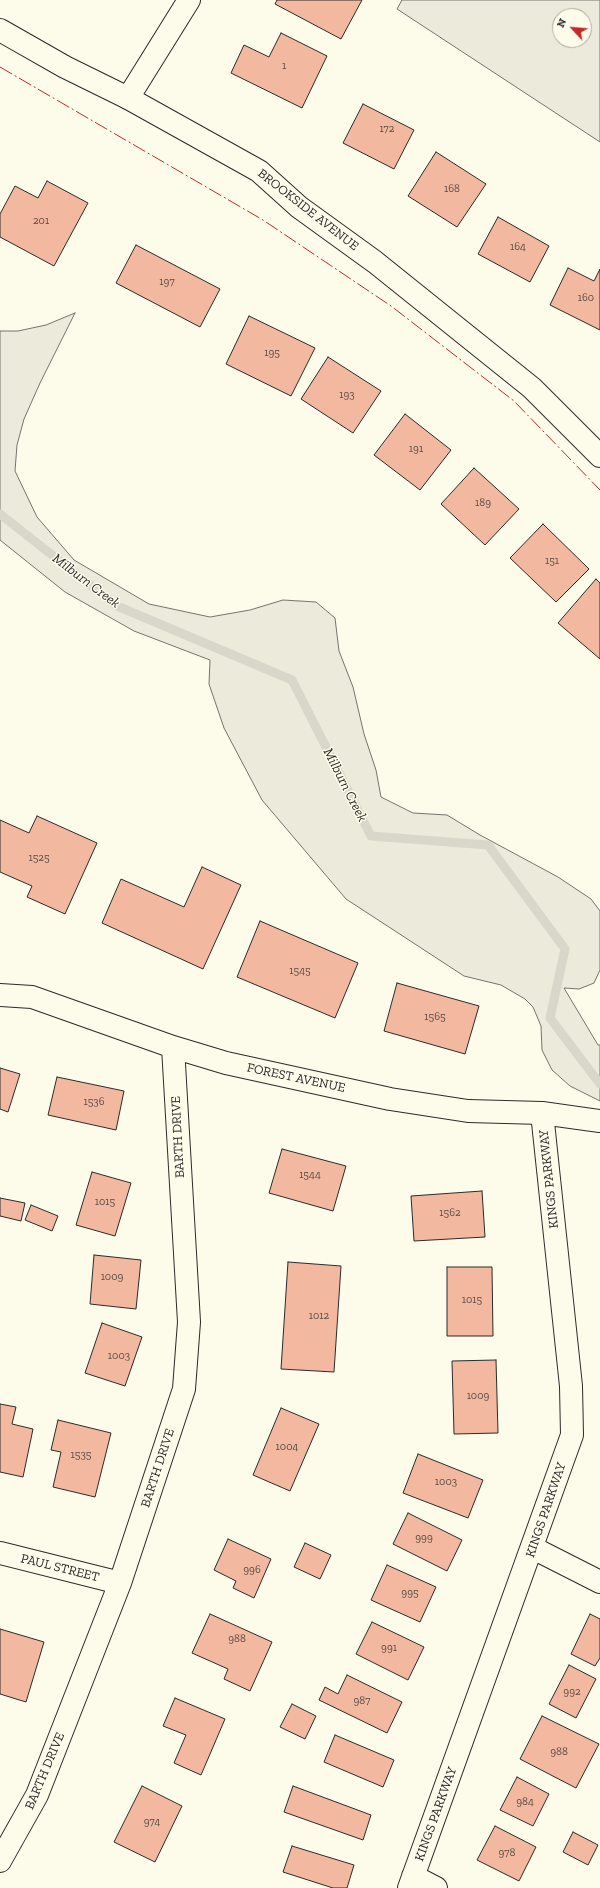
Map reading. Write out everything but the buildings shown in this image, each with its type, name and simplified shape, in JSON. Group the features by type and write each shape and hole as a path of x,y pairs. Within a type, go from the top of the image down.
{"street":[{"path":"128,98 189,0"},
{"name":"BROOKSIDE AVENUE","path":"0,30 65,68 128,98 259,171 299,207 375,262 532,388 600,456"},
{"name":"FOREST AVENUE","path":"0,995 32,998 173,1048 226,1063 390,1098 468,1111 542,1113 600,1121"},
{"name":"BARTH DRIVE","path":"0,1862 37,1795 120,1583 184,1389 190,1322 173,1048"},
{"name":"KINGS PARKWAY","path":"411,1882 533,1548 572,1435 571,1386 542,1113"},
{"path":"533,1548 600,1582"},
{"name":"PAUL STREET","path":"0,1553 120,1583"},
{"path":"411,1882 436,1888"}],"shaded area":[{"path":"402,0 600,0 600,142 397,9"},
{"path":"75,313 24,419 17,445 15,471 37,517 74,560 149,604 210,617 250,610 283,600 316,602 335,618 339,651 353,687 364,734 376,770 381,797 413,813 447,815 480,835 558,877 591,899 600,911 600,970 594,983 579,989 564,988 598,1045 600,1045 600,1101 570,1086 552,1070 542,1050 541,1026 533,1007 525,999 501,985 464,976 346,899 262,800 224,728 209,684 210,660 134,631 65,592 0,540 0,331 18,331 46,325"}],"waterway":[{"name":"Milburn Creek","path":"0,514 117,606 292,680 371,836 488,845 565,949 550,1018 600,1084"}],"power":[{"path":"0,67 263,220 391,306 514,401 600,490"}]}
